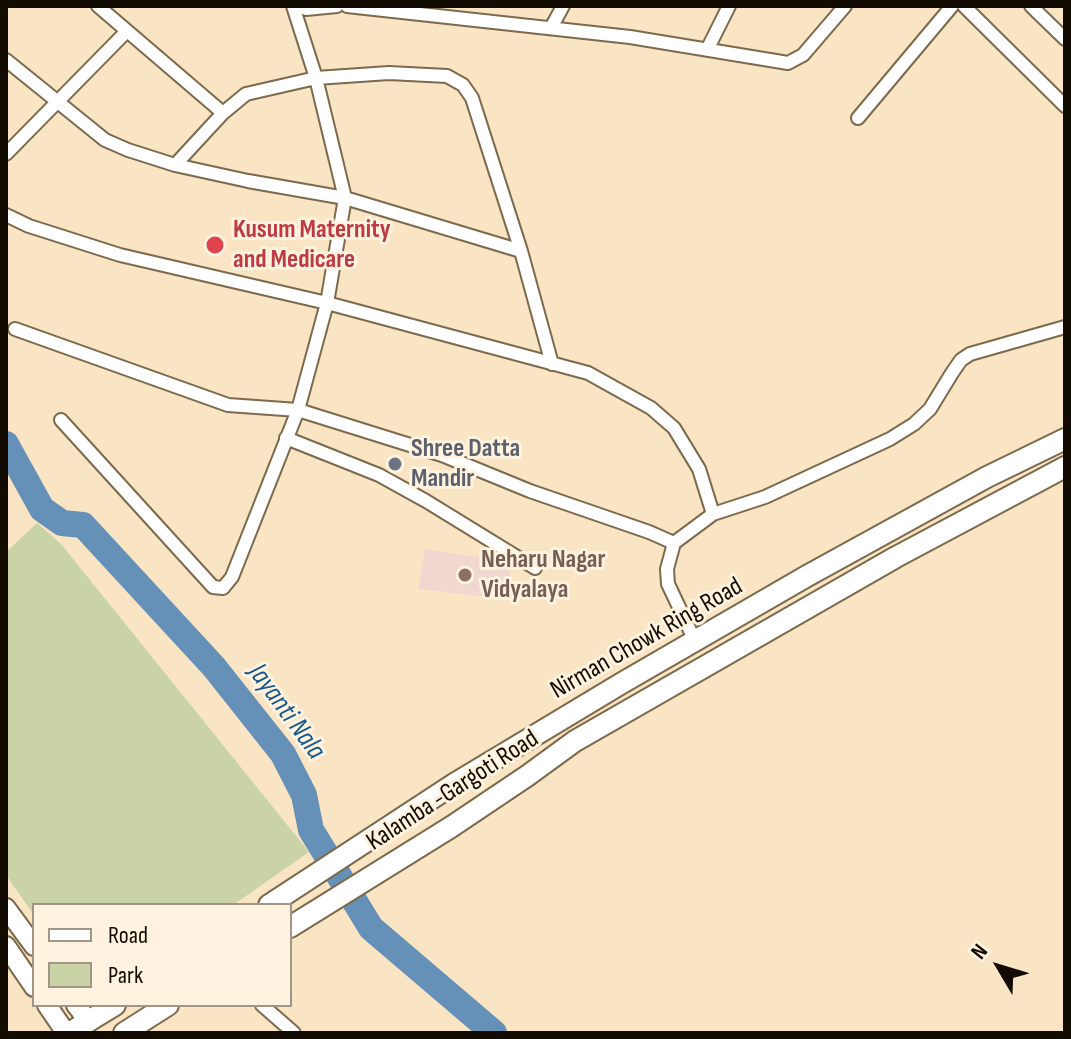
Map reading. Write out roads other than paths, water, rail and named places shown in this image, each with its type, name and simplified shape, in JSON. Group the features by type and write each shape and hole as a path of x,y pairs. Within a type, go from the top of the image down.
{"main road":[{"name":"Nirman Chowk Ring Road","path":"272,903 454,784 695,641 973,485 1065,439"},
{"name":"Kalamba -Gargoti Road","path":"292,926 527,776 575,741 896,557 1065,467"},
{"path":"6,908 32,943"},
{"path":"6,946 32,984"},
{"path":"48,1007 68,1033 82,1014 108,1007"},
{"path":"124,1033 165,1007"}],"street":[{"path":"295,6 306,9 337,6"},
{"path":"61,420 213,587 223,588 232,577 298,410 327,303 345,198 295,6"},
{"path":"347,6 458,12 551,28 708,48 788,63 803,55 845,6"},
{"path":"551,28 563,6"},
{"path":"708,48 729,6"},
{"path":"858,118 952,6"},
{"path":"964,6 1065,106"},
{"path":"1031,6 1065,39"},
{"path":"107,9 127,31 223,113"},
{"path":"6,154 127,31"},
{"path":"6,60 105,140 175,165 345,198 521,251"},
{"path":"175,165 223,113 246,94 316,78 389,73 447,76 463,85 472,98 521,251 552,364"},
{"path":"9,222 120,255 327,303 588,373 651,408 674,428 699,469 713,514"},
{"path":"695,641 668,584 667,569 674,543 713,514 765,497 890,439 914,424 930,409 961,360 970,354 1065,327"},
{"path":"15,329 228,405 298,410 442,455 530,491 674,543"},
{"path":"286,438 391,481 535,568"},
{"path":"264,1007 294,1033"}],"waterway":[{"name":"Jayanti Nala","path":"6,444 42,509 62,523 83,525 214,667 283,754 304,795 311,830 371,928 494,1033"}],"place":[{"name":"Kusum Maternity and Medicare","path":"215,245"},
{"name":"Shree Datta Mandir","path":"395,464"},
{"name":"Neharu Nagar Vidyalaya","path":"465,575"}]}
